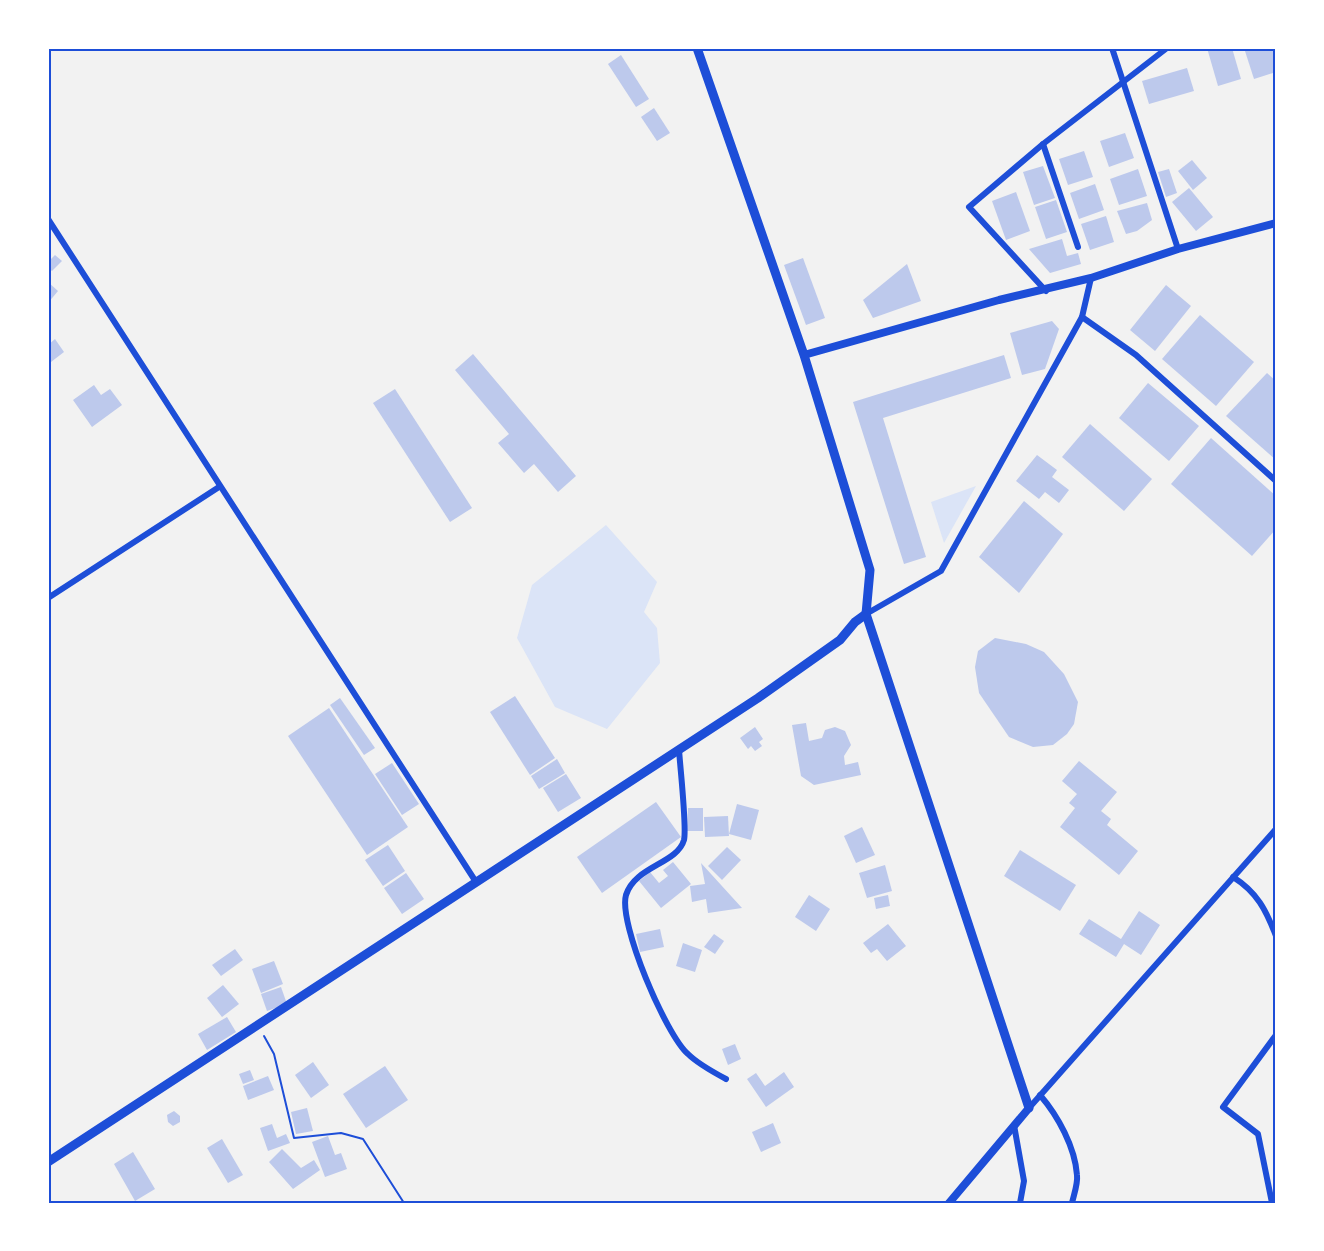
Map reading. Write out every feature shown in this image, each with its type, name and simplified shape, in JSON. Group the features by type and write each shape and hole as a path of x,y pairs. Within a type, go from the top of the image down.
{"main road":[{"path":"697,48 804,355 870,570 866,614 1029,1108"},
{"path":"48,1162 679,749 840,640 855,622 866,614"}],"street":[{"path":"1112,48 1178,249"},
{"path":"1046,291 969,207 1043,144 1167,48"},
{"path":"1043,144 1078,247"},
{"path":"48,219 476,882"},
{"path":"804,355 999,300 1091,279 1178,249 1276,223"},
{"path":"866,614 941,571 1082,317 1091,279"},
{"path":"1082,317 1136,355 1276,481"},
{"path":"48,598 219,487"},
{"path":"679,749 684,840 676,853 638,877 626,896 628,917 639,964 659,1008 686,1054 726,1079"},
{"path":"949,1203 1040,1095 1276,829"},
{"path":"1233,877 1248,887 1264,906 1276,936"},
{"path":"1272,1203 1258,1134 1223,1107 1276,1035"},
{"path":"1040,1095 1062,1128 1072,1154 1077,1176 1072,1203"},
{"path":"1014,1125 1024,1181 1020,1203"}],"path":[{"path":"259,1025 274,1054 294,1138 341,1133 363,1139 404,1203"}],"shaded area":[{"path":"976,486 944,543 931,502"},
{"path":"606,525 657,582 644,612 657,628 660,663 607,729 555,707 517,638 532,585"}],"building":[{"path":"1207,48 1232,48 1241,79 1218,86"},
{"path":"1244,48 1274,48 1276,72 1254,79"},
{"path":"621,55 649,99 636,107 608,64"},
{"path":"1187,68 1194,91 1149,104 1142,81"},
{"path":"654,108 670,133 657,141 641,117"},
{"path":"1125,133 1134,158 1109,167 1100,141"},
{"path":"1084,151 1093,177 1068,185 1059,159"},
{"path":"1192,160 1207,178 1193,190 1178,171"},
{"path":"1043,166 1055,198 1034,205 1023,172"},
{"path":"1138,169 1147,196 1119,205 1110,179"},
{"path":"1169,169 1177,193 1166,197 1158,172"},
{"path":"1095,184 1104,210 1079,219 1070,193"},
{"path":"1189,188 1213,217 1196,231 1172,202"},
{"path":"1016,192 1030,231 1006,240 992,201"},
{"path":"1056,200 1067,232 1046,239 1035,207"},
{"path":"1147,203 1152,220 1137,231 1126,234 1117,211"},
{"path":"1106,216 1114,242 1090,250 1081,224"},
{"path":"1062,239 1067,256 1078,253 1081,264 1050,273 1029,249"},
{"path":"55,255 62,261 52,271 48,268 48,262"},
{"path":"803,258 825,318 806,325 784,265"},
{"path":"907,264 921,301 873,318 863,300"},
{"path":"48,282 58,291 48,303"},
{"path":"1166,285 1191,306 1155,351 1130,330"},
{"path":"1200,315 1254,362 1216,406 1162,359"},
{"path":"1052,321 1059,329 1045,369 1022,375 1010,333"},
{"path":"55,339 64,352 51,362 48,358 48,345"},
{"path":"473,354 576,476 558,492 534,464 524,473 498,443 509,434 455,370"},
{"path":"1004,355 1011,378 883,418 926,557 904,564 853,402"},
{"path":"1267,373 1276,381 1276,460 1226,416"},
{"path":"1148,383 1199,426 1169,461 1119,418"},
{"path":"94,385 101,395 110,389 122,405 92,427 73,400"},
{"path":"395,389 472,508 450,522 373,403"},
{"path":"1090,424 1152,479 1124,511 1062,457"},
{"path":"1211,438 1276,496 1276,529 1252,556 1171,484"},
{"path":"1037,455 1057,470 1052,477 1069,490 1059,503 1045,492 1039,499 1016,481"},
{"path":"1024,501 1063,534 1019,593 979,557"},
{"path":"995,638 1026,644 1044,652 1064,674 1078,702 1074,724 1067,734 1053,745 1033,747 1009,737 979,693 975,667 978,651"},
{"path":"515,696 555,758 530,775 490,712"},
{"path":"340,698 375,748 364,755 330,705"},
{"path":"329,708 408,827 367,855 288,736"},
{"path":"806,723 809,741 822,738 825,730 835,727 845,731 851,745 844,756 845,765 858,762 861,775 814,785 801,776 792,725"},
{"path":"755,727 763,739 759,742 762,746 755,751 751,746 748,749 740,738"},
{"path":"557,759 565,773 539,789 531,776"},
{"path":"1079,761 1117,792 1101,811 1111,819 1107,825 1138,851 1119,875 1060,827 1075,808 1069,803 1077,794 1062,781"},
{"path":"392,763 419,804 402,815 375,774"},
{"path":"566,774 581,798 558,812 543,788"},
{"path":"656,802 681,837 602,893 577,857"},
{"path":"737,804 759,810 751,840 729,834"},
{"path":"688,808 703,808 703,831 687,831"},
{"path":"728,816 729,836 705,837 704,817"},
{"path":"862,827 875,855 856,863 844,836"},
{"path":"388,845 405,871 383,886 365,860"},
{"path":"727,847 741,860 722,880 708,866"},
{"path":"1020,850 1076,885 1060,911 1004,876"},
{"path":"673,862 691,884 661,908 639,881 650,872 659,883 668,876 663,870"},
{"path":"701,863 742,908 708,913 706,899 692,902 690,886 705,884"},
{"path":"885,865 892,891 867,898 859,873"},
{"path":"406,873 424,899 402,914 384,888"},
{"path":"809,895 830,909 816,931 795,917"},
{"path":"888,895 890,906 876,909 874,898"},
{"path":"1139,911 1160,925 1141,955 1124,944 1116,957 1079,934 1089,919 1121,939"},
{"path":"888,924 906,946 887,961 877,949 871,953 863,943"},
{"path":"660,929 664,947 640,952 636,934"},
{"path":"714,934 724,941 715,954 704,947"},
{"path":"683,943 702,950 695,972 676,966"},
{"path":"235,949 243,960 221,976 212,965"},
{"path":"274,961 283,984 261,993 252,969"},
{"path":"223,985 239,1004 222,1017 207,998"},
{"path":"281,987 287,1004 267,1011 261,994"},
{"path":"227,1017 236,1032 207,1050 198,1034"},
{"path":"735,1044 741,1059 728,1065 722,1049"},
{"path":"313,1062 329,1085 311,1098 295,1075"},
{"path":"385,1066 408,1100 366,1128 343,1094"},
{"path":"250,1070 254,1080 243,1084 239,1074"},
{"path":"784,1072 794,1087 766,1107 747,1079 756,1073 765,1086"},
{"path":"268,1076 274,1090 248,1100 243,1086"},
{"path":"307,1108 313,1131 296,1134 291,1112"},
{"path":"174,1111 180,1116 180,1122 173,1126 168,1122 167,1115"},
{"path":"773,1123 781,1143 761,1152 752,1132"},
{"path":"272,1124 277,1138 286,1134 290,1143 268,1151 260,1128"},
{"path":"328,1136 335,1155 341,1153 347,1169 325,1177 312,1142"},
{"path":"222,1139 243,1175 228,1183 207,1148"},
{"path":"282,1149 301,1168 314,1160 320,1170 293,1189 269,1162"},
{"path":"133,1152 155,1189 135,1201 114,1164"}]}
